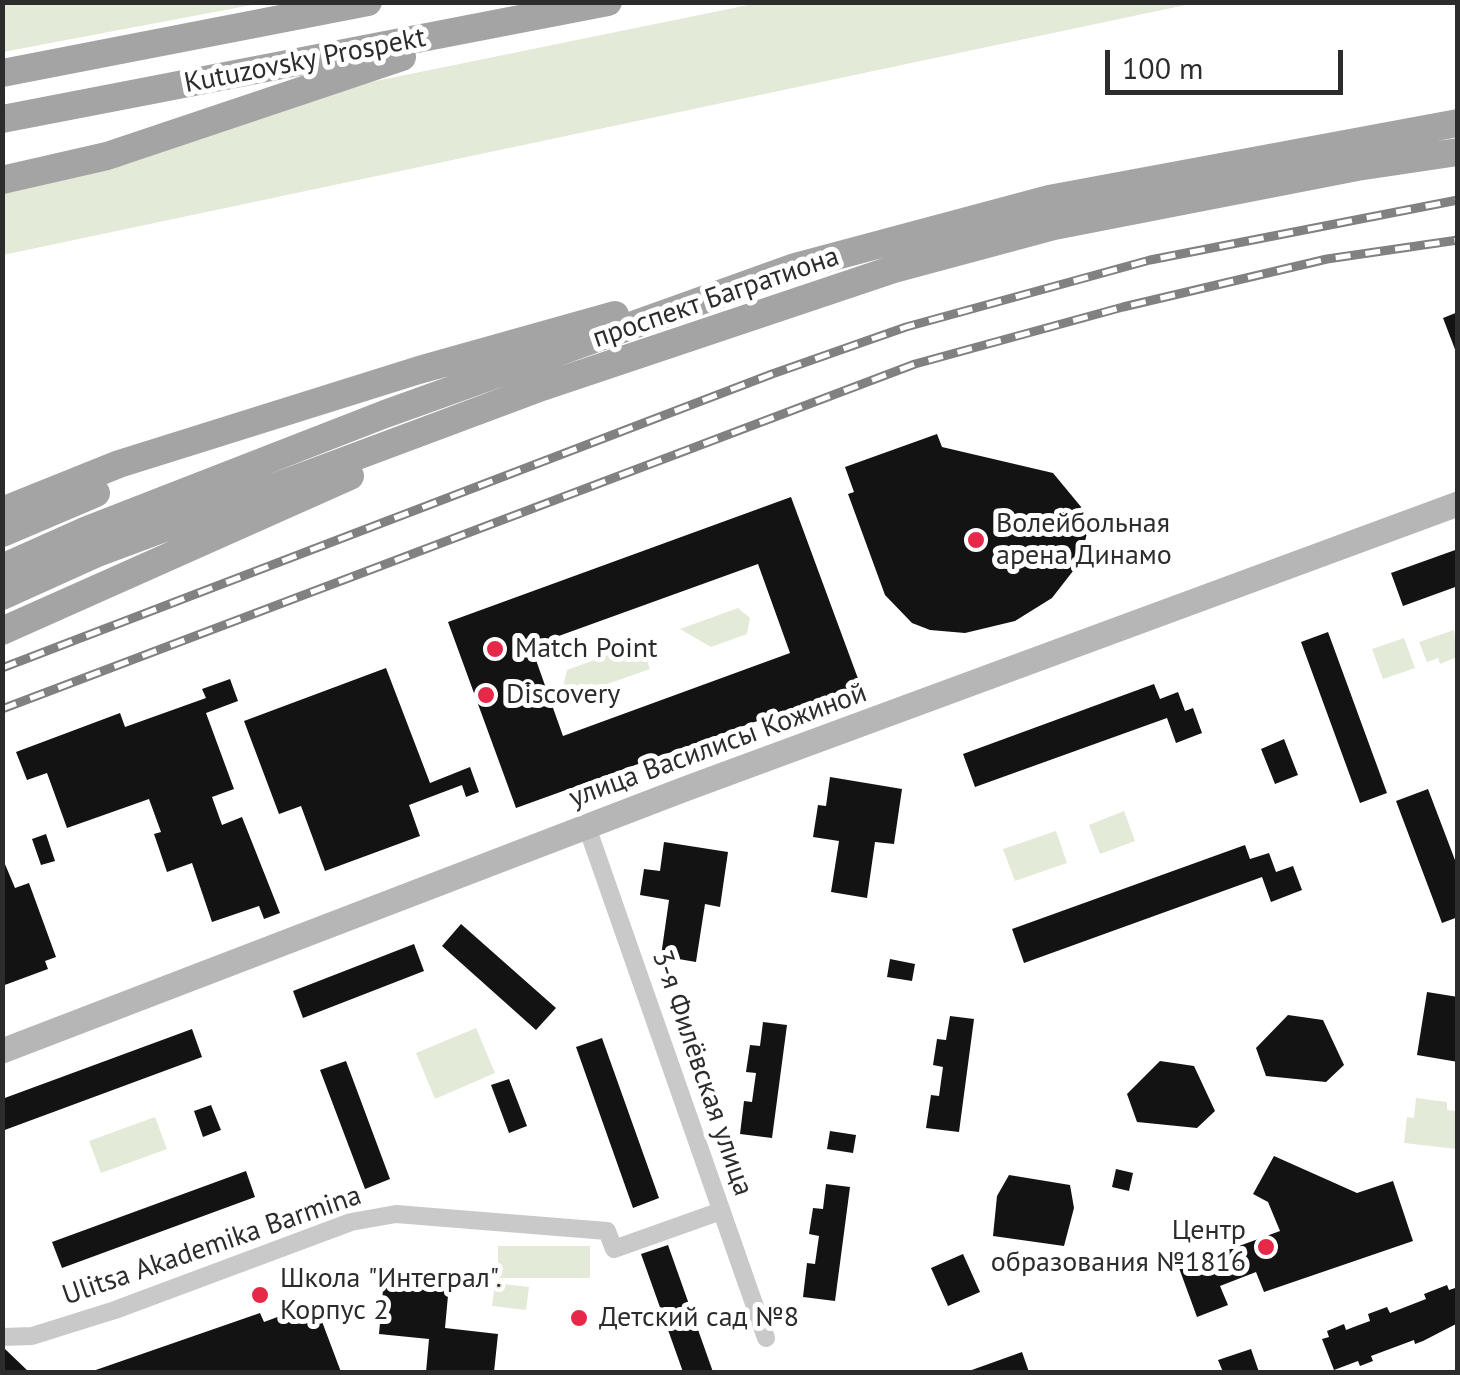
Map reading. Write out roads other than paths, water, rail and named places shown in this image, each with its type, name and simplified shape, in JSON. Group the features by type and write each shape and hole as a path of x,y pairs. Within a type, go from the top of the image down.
{"main road":[{"name":"Kutuzovsky Prospekt","path":"2,74 368,2"},
{"name":"Kutuzovsky Prospekt","path":"2,119 608,2"},
{"path":"2,180 124,150 496,24"},
{"name":"проспект Багратиона","path":"2,568 87,530 385,414 795,267 1048,199 1458,123"},
{"name":"проспект Багратиона","path":"2,596 95,554 542,387 878,274 1054,226 1356,167 1458,152"},
{"path":"2,511 119,464 534,336 795,267"},
{"path":"2,630 542,387"},
{"path":"2,533 272,417"}],"street":[{"name":"улица Василисы Кожиной","path":"2,1051 587,826 1458,504"},
{"name":"3-я Филёвская улица","path":"587,826 766,1338"},
{"name":"Ulitsa Akademika Barmina","path":"2,1337 32,1336 115,1310 351,1222 396,1214 607,1231 614,1249 721,1211"}],"railway":[{"path":"2,668 772,374 906,327 1150,260 1458,200"},
{"path":"2,709 915,364 1123,307 1327,259 1458,240"}],"place":[{"name":"Волейбольная арена Динамо","path":"976,540"},
{"name":"Match Point","path":"495,649"},
{"name":"Discovery","path":"486,695"},
{"name":"Центр образования №1816","path":"1266,1247"},
{"name":"Школа \"Интеграл\". Корпус 2","path":"260,1295"},
{"name":"Детский сад №8","path":"579,1318"}]}
